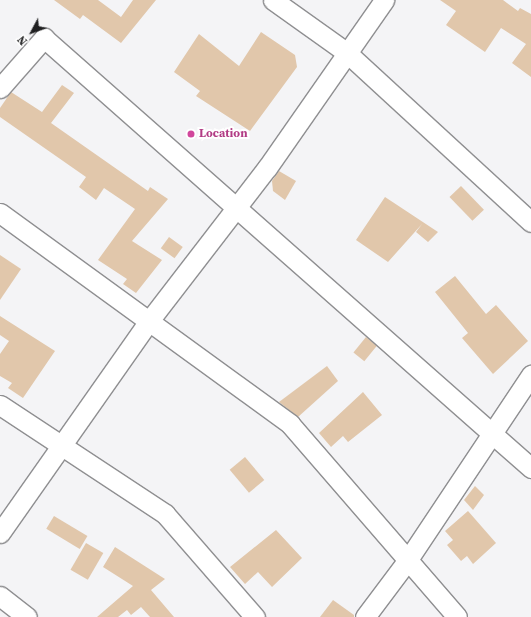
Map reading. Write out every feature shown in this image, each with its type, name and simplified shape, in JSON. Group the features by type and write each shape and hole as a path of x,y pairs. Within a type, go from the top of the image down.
{"street":[{"path":"273,0 346,52 531,222"},
{"path":"0,533 149,321 267,168 346,52 384,0"},
{"path":"0,88 44,38 531,468"},
{"path":"0,213 290,424 457,617"},
{"path":"365,617 407,561 493,435 531,375"},
{"path":"0,405 61,448 165,514 255,617"},
{"path":"0,596 27,617"}],"building":[{"path":"54,0 98,0 121,17 133,0 156,0 121,43 83,15 80,19"},
{"path":"440,0 503,0 518,11 520,8 531,14 531,77 512,63 526,44 501,28 485,52 446,25 456,11"},
{"path":"261,32 295,55 297,67 250,131 196,96 200,91 174,72 199,34 239,66"},
{"path":"62,85 74,93 51,123 148,191 150,187 168,199 132,241 162,260 136,293 123,284 127,279 98,260 135,209 104,188 96,200 79,187 86,177 0,117 0,108 11,92 42,112"},
{"path":"279,171 296,181 285,200 273,191 272,181"},
{"path":"461,186 484,210 472,221 449,197"},
{"path":"385,197 438,232 428,242 416,232 422,224 388,262 356,240"},
{"path":"169,237 183,247 175,258 161,248"},
{"path":"0,255 21,269 0,300"},
{"path":"455,276 486,314 496,305 528,341 493,374 462,338 468,333 435,292"},
{"path":"0,316 55,351 23,398 8,388 12,383 0,376 0,354 9,341 0,335"},
{"path":"366,337 377,346 364,361 353,353"},
{"path":"327,366 338,381 298,417 279,402"},
{"path":"363,392 382,415 348,442 343,436 331,447 319,433"},
{"path":"245,457 264,480 249,493 230,470"},
{"path":"475,486 484,495 473,510 464,500"},
{"path":"468,511 496,543 473,564 467,556 461,561 447,545 453,540 445,531"},
{"path":"54,516 87,536 80,549 46,529"},
{"path":"276,530 302,558 272,587 258,572 245,584 230,567"},
{"path":"86,543 103,553 88,580 70,570"},
{"path":"115,547 165,579 151,590 174,617 150,617 141,607 131,615 127,610 118,617 97,617 133,586 103,567"},
{"path":"333,600 354,615 354,617 320,617"}],"place":[{"name":"Location","path":"191,134"}]}
